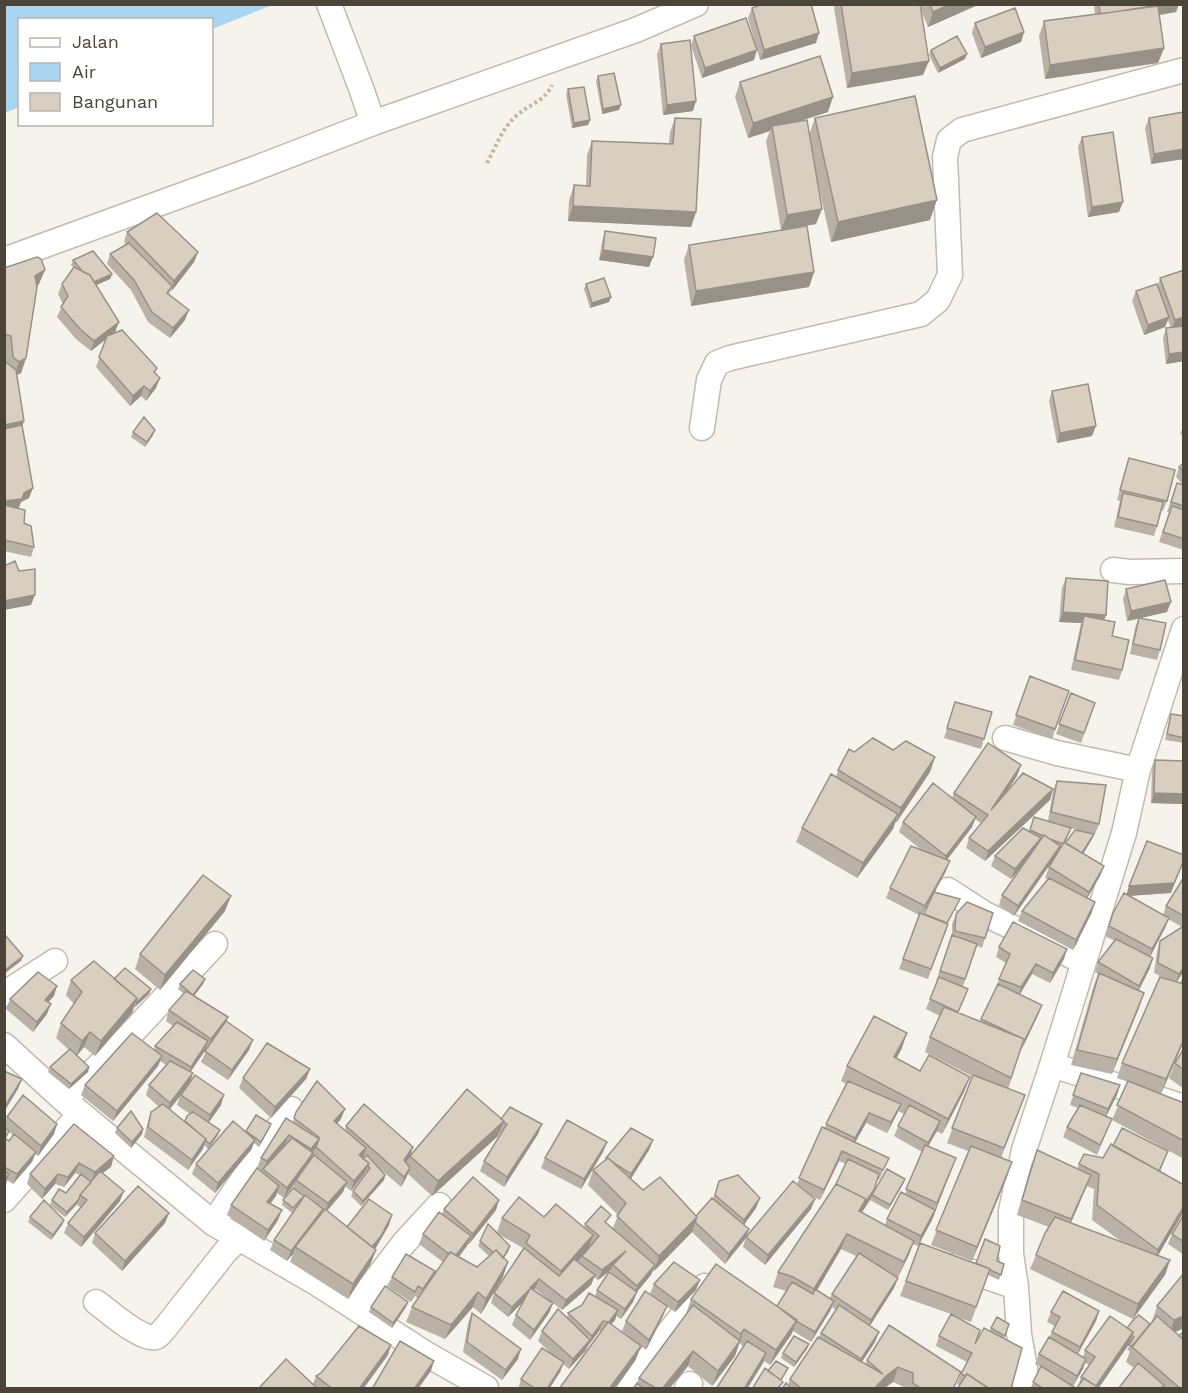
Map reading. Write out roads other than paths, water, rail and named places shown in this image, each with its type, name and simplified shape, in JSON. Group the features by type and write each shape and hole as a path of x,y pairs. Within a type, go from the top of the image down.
{"street":[{"path":"329,4 373,123"},
{"path":"4,260 373,123 636,30 696,4"},
{"path":"702,428 709,380 717,363 741,355 921,314 938,300 950,275 945,157 949,140 962,130 1184,70"},
{"path":"1113,570 1184,571"},
{"path":"1025,1389 1025,1368 1019,1334 1011,1254 1011,1211 1024,1150 1124,833 1138,770 1184,629"},
{"path":"1005,738 1057,753 1138,770"},
{"path":"948,890 985,914 1084,962"},
{"path":"4,1200 72,1107 130,1035 215,944"},
{"path":"4,994 55,961"},
{"path":"4,1046 72,1107 213,1223 355,1307 428,1355 453,1380 486,1389"},
{"path":"1052,1065 1184,1107"},
{"path":"213,1223 291,1109"},
{"path":"355,1307 404,1243 439,1205"},
{"path":"96,1302 138,1333 152,1338 157,1336 238,1238"},
{"path":"940,1261 1016,1287"},
{"path":"626,1389 705,1286"}],"water":[{"path":"5,4 272,4 213,29 213,18 18,18 18,107 5,113"}]}
